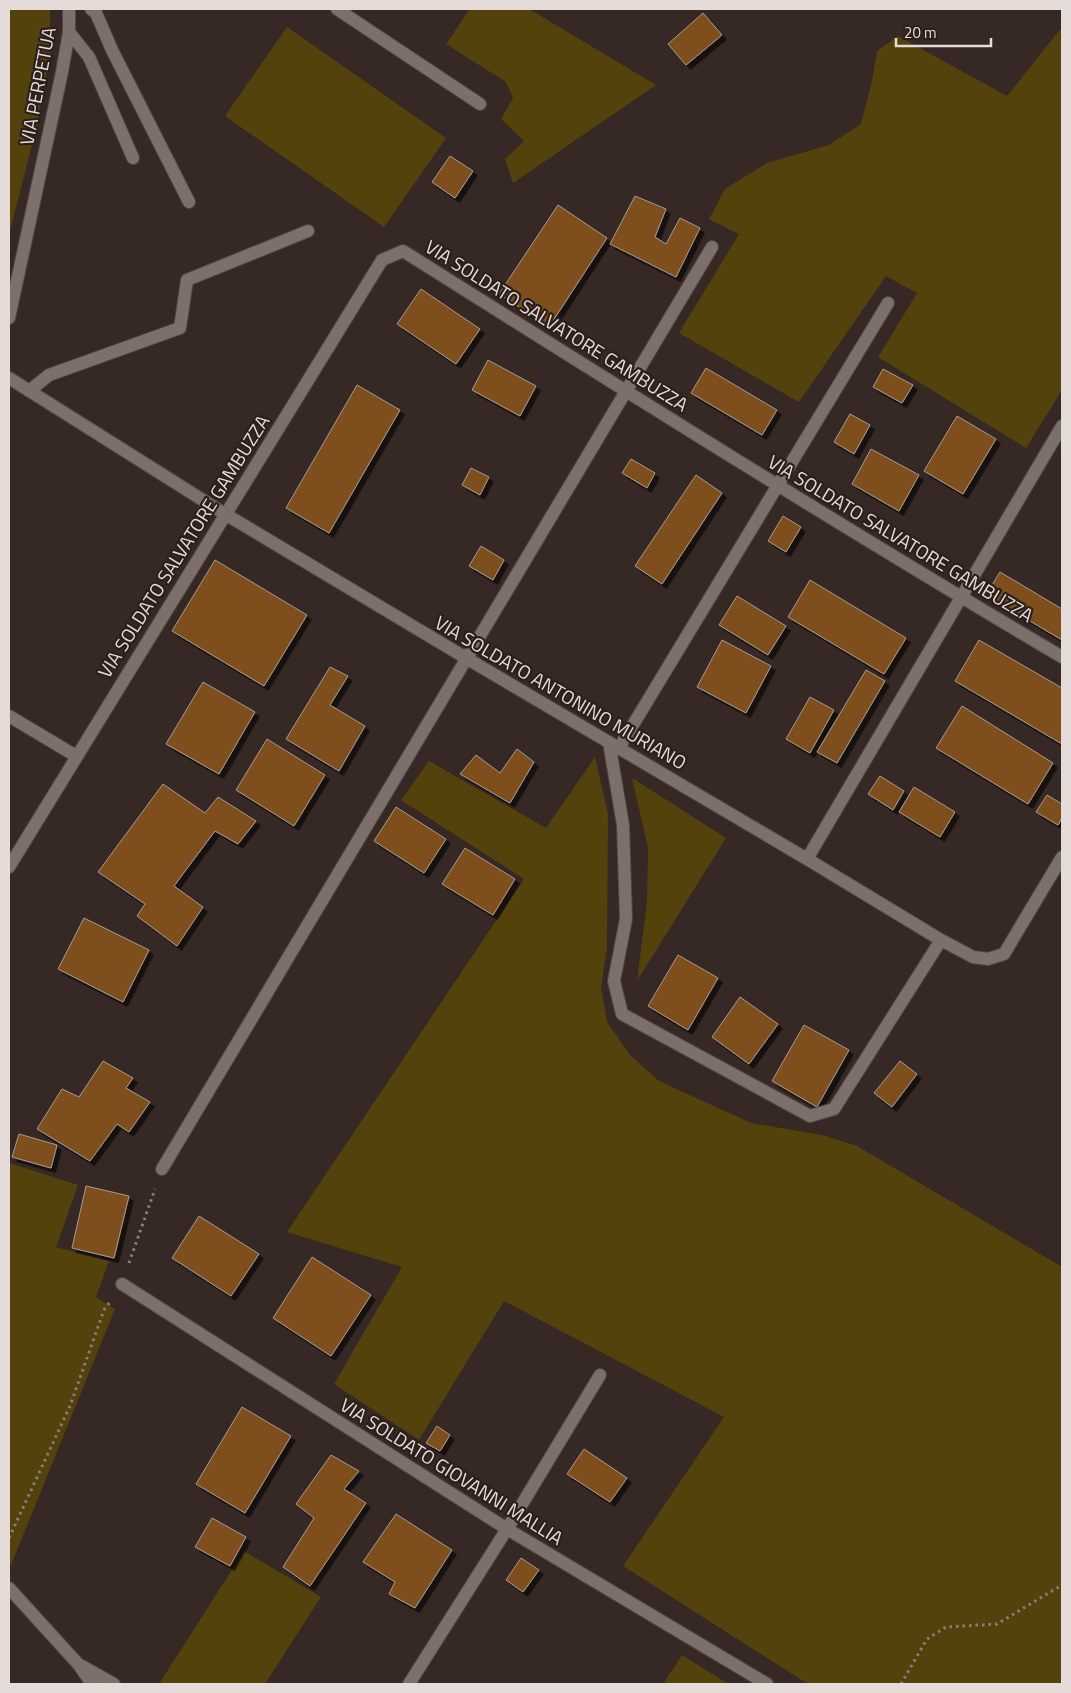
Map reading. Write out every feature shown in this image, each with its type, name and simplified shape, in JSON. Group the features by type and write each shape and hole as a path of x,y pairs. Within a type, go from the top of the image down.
{"street":[{"name":"VIA PERPETUA","path":"9,318 69,32 69,9"},
{"path":"91,9 96,13 112,50 188,202"},
{"path":"337,9 480,104"},
{"path":"69,32 88,57 133,158"},
{"path":"29,391 50,375 180,328 187,280 308,231"},
{"path":"162,1169 712,247"},
{"name":"VIA SOLDATO SALVATORE GAMBUZZA","path":"9,867 382,260 403,251 777,485 1062,658"},
{"path":"888,304 614,745 623,825 626,919 614,981 622,1014 810,1116 834,1109 940,940"},
{"name":"VIA SOLDATO ANTONINO MURIANO","path":"9,378 225,514 807,859 940,940 973,957 988,959 1004,954 1062,857"},
{"path":"807,859 1062,426"},
{"path":"9,716 76,756"},
{"name":"VIA SOLDATO GIOVANNI MALLIA","path":"122,1284 507,1529 766,1684"},
{"path":"409,1684 507,1529 600,1375"},
{"path":"9,1588 79,1665 92,1684"},
{"path":"79,1665 114,1684"}],"path":[{"path":"9,1538 70,1406 104,1310 122,1284 162,1169"},
{"path":"902,1684 927,1639 946,1627 997,1624 1062,1585"}],"shaded area":[{"path":"9,9 50,9 50,53 35,133 9,235"},
{"path":"470,9 529,9 656,85 513,183 505,159 524,141 501,119 513,98 506,82 446,44"},
{"path":"287,27 446,138 384,227 225,116"},
{"path":"1062,27 1062,390 1026,448 878,357 917,293 886,276 799,402 679,333 739,234 709,219 725,189 767,163 829,145 861,124 872,81 877,51 898,36 1007,96"},
{"path":"595,757 608,814 607,946 601,988 607,1022 630,1055 659,1081 751,1123 822,1135 857,1146 1062,1267 1062,1684 808,1684 623,1566 724,1417 504,1301 419,1440 334,1384 402,1267 287,1232 524,879 401,800 429,761 546,828"},
{"path":"632,778 726,838 637,981 647,903 648,848"},
{"path":"9,1163 78,1185 56,1247 109,1261 96,1297 115,1309 11,1565 9,1563"},
{"path":"244,1551 321,1597 265,1684 159,1684"},
{"path":"682,1655 728,1684 663,1684"}],"building":[{"path":"703,13 722,35 686,65 668,44"},
{"path":"450,156 473,171 455,198 432,182"},
{"path":"635,196 666,209 655,237 666,244 680,218 700,228 676,277 610,244"},
{"path":"558,205 607,238 549,327 499,294"},
{"path":"421,289 480,329 456,364 397,324"},
{"path":"488,360 536,386 520,416 472,390"},
{"path":"706,368 777,410 762,435 691,393"},
{"path":"883,369 913,385 902,403 873,387"},
{"path":"357,385 400,410 329,533 286,508"},
{"path":"850,414 870,425 854,454 834,442"},
{"path":"957,416 996,439 963,494 924,471"},
{"path":"871,449 919,475 899,511 852,484"},
{"path":"631,459 655,473 647,488 622,473"},
{"path":"471,468 489,477 480,495 462,485"},
{"path":"696,475 722,493 662,584 635,566"},
{"path":"783,516 801,527 786,552 768,541"},
{"path":"481,546 504,560 493,580 469,566"},
{"path":"215,560 307,615 264,686 172,631"},
{"path":"1000,572 1062,609 1062,640 986,595"},
{"path":"810,580 906,638 884,674 788,617"},
{"path":"737,596 786,626 768,655 719,625"},
{"path":"722,640 771,666 746,713 697,687"},
{"path":"979,640 1062,688 1062,744 955,681"},
{"path":"330,667 348,676 330,705 365,726 339,771 286,739"},
{"path":"866,670 885,681 837,763 817,752"},
{"path":"203,682 255,712 219,774 166,744"},
{"path":"810,697 834,710 810,753 786,739"},
{"path":"962,706 1053,763 1028,804 936,748"},
{"path":"267,739 325,775 294,826 236,790"},
{"path":"517,749 534,762 510,803 460,774 476,755 500,773"},
{"path":"880,776 904,791 893,810 868,794"},
{"path":"163,784 205,813 218,797 256,821 238,844 215,831 174,886 203,907 177,946 137,916 145,904 98,872"},
{"path":"914,787 955,812 940,837 899,812"},
{"path":"1047,795 1062,804 1062,818 1058,825 1036,812"},
{"path":"396,807 446,839 424,873 374,841"},
{"path":"465,848 515,879 493,915 442,884"},
{"path":"84,918 149,950 123,1002 58,969"},
{"path":"678,955 718,978 688,1030 648,1006"},
{"path":"740,997 778,1024 749,1064 712,1037"},
{"path":"804,1025 849,1050 817,1107 772,1081"},
{"path":"103,1061 133,1078 126,1088 150,1102 129,1132 117,1124 90,1161 37,1129 62,1089 79,1097"},
{"path":"900,1061 917,1074 892,1107 874,1093"},
{"path":"19,1134 57,1145 51,1168 12,1157"},
{"path":"86,1186 129,1196 114,1258 72,1248"},
{"path":"199,1216 259,1254 231,1296 172,1258"},
{"path":"312,1257 371,1295 331,1356 273,1318"},
{"path":"242,1407 291,1436 245,1513 196,1484"},
{"path":"437,1426 450,1435 440,1451 426,1443"},
{"path":"584,1449 627,1478 610,1502 567,1474"},
{"path":"331,1455 359,1471 344,1489 366,1503 310,1586 283,1567 314,1518 296,1504"},
{"path":"396,1514 452,1550 415,1608 389,1594 395,1582 363,1562"},
{"path":"212,1518 246,1537 230,1566 195,1547"},
{"path":"521,1558 539,1570 523,1592 506,1580"}]}
